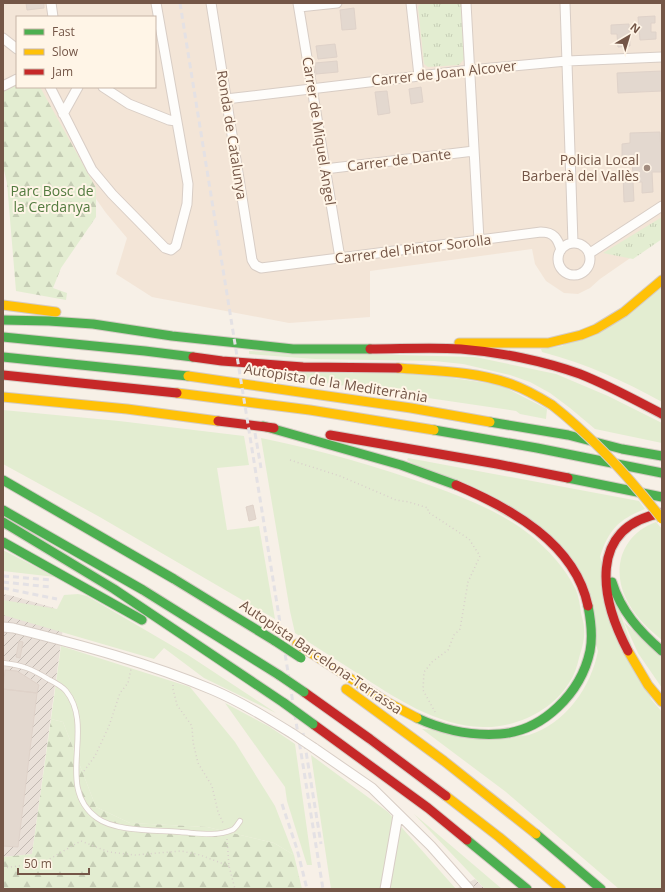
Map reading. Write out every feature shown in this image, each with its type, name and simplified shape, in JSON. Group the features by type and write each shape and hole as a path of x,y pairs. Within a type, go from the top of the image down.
{"main road":[{"path":"363,349 388,343 548,343 565,340 580,336 606,324 635,304 662,280"},
{"path":"3,305 69,314 212,340"},
{"path":"3,320 93,324 172,336 293,349 461,349 523,358 579,374 612,388 662,414"},
{"path":"3,337 144,351 222,361 304,367 461,372 487,377 511,384 531,393 552,405 580,427 626,475 662,519"},
{"name":"Autopista de la Mediterrània","path":"3,357 156,372 298,391 411,408 568,435 662,456"},
{"path":"3,376 83,382 214,397 412,426 563,453 662,473"},
{"path":"3,397 127,409 333,436 497,464 662,497"},
{"path":"262,426 397,464 433,476 484,497 512,512 555,546 576,573 586,598 592,625 592,642 584,673 565,701 541,721 514,732 501,734 474,734 445,729 418,720 294,642"},
{"name":"Autopista Barcelona-Terrassa","path":"3,480 170,576 304,660"},
{"path":"3,510 143,590 279,675 381,746 439,789 511,846 561,889"},
{"path":"662,512 641,518 631,523 624,530 613,544 608,556 606,578 606,590 621,639 644,680 662,702"},
{"path":"3,522 114,589 380,771 527,889"},
{"path":"3,542 155,628 284,706"},
{"path":"613,544 610,557 610,568 611,580 617,600 638,630 662,651"},
{"path":"170,576 250,615"},
{"name":"Autopista Barcelona-Terrassa","path":"338,684 402,729 479,787 601,889"}],"street":[{"path":"51,3 53,16"},
{"path":"50,88 92,170 112,194 165,248 171,250 176,246 187,204 188,184 156,3"},
{"name":"Ronda de Catalunya","path":"211,3 252,260 255,266"},
{"path":"298,5 337,3"},
{"path":"411,3 419,76"},
{"path":"466,3 479,240"},
{"path":"565,3 573,243"},
{"name":"Carrer de Miquel Angel","path":"298,5 340,258"},
{"path":"3,38 16,48"},
{"name":"Carrer de Joan Alcover","path":"226,99 470,70 567,61 662,57"},
{"path":"3,86 16,80"},
{"path":"63,114 77,88"},
{"path":"105,88 129,104 169,120 176,121"},
{"name":"Carrer de Dante","path":"325,168 474,151"},
{"path":"590,253 662,206"},
{"name":"Carrer del Pintor Sorolla","path":"255,266 261,268 547,232 556,238 561,250"},
{"path":"573,243 583,245 590,253 591,260 589,268 584,273 577,276 569,275 563,271 559,264 558,257 564,246 573,243"},
{"path":"3,627 13,628 95,649 174,675 214,690 266,717 372,788 431,846 469,889"},
{"path":"385,889 398,815"}],"lane":[{"path":"3,663 32,669 65,689 72,701 78,725 76,770 78,792 86,808 98,819 116,827 214,834 233,830 240,821"}],"path":[{"path":"290,460 340,476 396,500 409,502 428,508 428,512 468,540 480,556 468,582 460,629 454,635 448,650 432,662 424,672 422,690 445,729"},
{"path":"77,781 95,756 106,732 120,693 128,683 133,661"},
{"path":"174,675 173,689 177,705 192,726 193,742 198,762 212,786 218,812 226,831 229,866 234,889"},
{"path":"3,868 46,861 81,841 110,852 135,855 181,851 200,855 229,866"}],"shaded area":[{"path":"3,3 662,3 662,236 600,279 590,288 578,294 564,293 546,281 535,264 532,249 370,271 370,317 289,323 152,297 116,274 127,238 106,213 70,162 3,109"},
{"path":"3,594 54,608 63,628 32,854 3,857"},
{"path":"475,879 485,889 456,889"}],"green space":[{"path":"421,3 462,3 465,58 459,65 428,67 424,64 418,7"},
{"name":"Parc Bosc de la Cerdanya","path":"11,82 13,86 16,85 16,88 41,88 96,188 96,217 61,268 53,288 67,293 66,300 16,291 7,183 3,166 3,87"},
{"path":"662,217 662,239 633,259 603,253"},
{"path":"662,287 662,402 604,373 542,352 541,349 562,346"},
{"path":"249,351 475,357 556,374 608,396 662,423 662,443 595,429 550,393 530,382 510,375 463,364 434,361 315,359 249,354"},
{"path":"250,372 419,373 500,385 547,409 546,419 520,414 516,411"},
{"path":"3,410 119,421 244,436 249,465 217,468 227,530 259,526 275,619 98,516 3,464"},
{"path":"261,438 348,459 411,479 495,512 529,534 550,553 572,582 578,596 584,624 584,640 576,668 571,680 562,693 543,709 520,721 495,727 483,727 449,722 416,709 295,633"},
{"path":"408,458 639,501 645,509 628,517 611,532 603,547 600,557 651,699 662,712 662,889 619,889 506,792 422,729 523,736 529,735 554,722 575,702 589,678 595,664 598,651 566,551 407,460"},
{"path":"656,522 662,529 662,640 636,615 623,592 620,580 622,556 627,545 634,536 644,528"},
{"path":"3,550 55,577 3,571"},
{"path":"78,594 87,596 188,655 276,713 204,678 164,648 154,659 3,615 3,600 57,609 64,595"},
{"path":"624,622 662,658 662,688 638,653"},
{"path":"61,646 190,687 235,742 275,806 294,855 274,843 207,827 130,823 96,807 63,722 51,719"},
{"path":"225,703 270,727 295,744 312,865 307,865 287,801 285,787"},
{"path":"51,719 63,722 96,807 130,823 207,827 274,843 294,855 302,889 3,889 3,857 32,854"},
{"path":"311,755 388,812 456,889 331,889"},
{"path":"414,814 502,889 485,889"}],"building":[{"path":"26,3 44,3 44,8 27,10"},
{"path":"354,8 356,29 342,30 340,10"},
{"path":"655,16 655,23 651,23 651,32 656,32 656,39 640,40 638,17"},
{"path":"629,24 630,46 618,47 617,34 611,34 611,25"},
{"path":"335,44 337,57 318,59 316,46"},
{"path":"337,61 338,72 316,74 315,63"},
{"path":"662,71 662,91 618,93 617,73"},
{"path":"421,87 423,102 411,104 409,89"},
{"path":"387,91 390,113 378,115 375,92"},
{"name":"Policia Local Barberà del Vallès","path":"660,132 662,172 652,172 653,192 642,193 642,182 633,182 634,201 624,202 623,174 633,173 632,163 622,163 622,144 630,143 630,133"},
{"path":"253,505 256,519 249,521 246,507"},
{"path":"19,641 23,642 20,658 16,657"},
{"path":"5,670 17,671 39,685 37,693 3,689"},
{"path":"3,689 37,693 18,847 3,846"}],"railway":[{"path":"180,3 323,889"},
{"path":"255,433 261,468"},
{"path":"3,576 51,580"},
{"path":"3,582 50,587"},
{"path":"3,588 57,599"},
{"path":"303,733 321,844"},
{"path":"282,804 297,849 307,889"}],"traffic: fast":[{"path":"3,320 93,324 172,336 293,349 370,349"},
{"path":"3,337 193,357"},
{"path":"3,357 188,376"},
{"path":"490,422 568,435 622,449 662,456"},
{"path":"263,426 401,465 456,485"},
{"path":"434,430 537,448 662,473"},
{"path":"568,478 662,497"},
{"path":"3,480 174,579 275,641"},
{"path":"3,510 143,590 279,675"},
{"path":"3,522 114,589 284,703"},
{"path":"3,542 142,620"},
{"path":"612,582 620,602 632,620 638,628 662,651"},
{"path":"417,718 437,726 457,731 478,734 500,734 531,726 545,717 558,707 569,695 585,667 590,651 591,640 591,623 588,606"},
{"path":"275,641 301,658"},
{"path":"279,675 304,692"},
{"path":"284,703 313,724"},
{"path":"536,834 601,889"},
{"path":"467,840 527,889"}],"traffic: slow":[{"path":"459,343 548,343 581,335 596,329 624,312 662,280"},
{"path":"3,305 56,312"},
{"path":"398,368 455,372 483,376 521,388 552,405"},
{"path":"188,376 411,408 490,422"},
{"path":"177,393 310,410 434,430"},
{"path":"3,397 127,409 218,421"},
{"path":"552,405 597,444 637,488 662,519"},
{"path":"297,644 387,702 417,718"},
{"path":"628,651 648,685 662,702"},
{"path":"346,689 444,761 536,834"},
{"path":"446,796 499,837 561,889"}],"traffic: jam":[{"path":"370,349 461,349 491,352 521,358 552,365 580,374 662,414"},
{"path":"193,357 222,361 303,367 398,368"},
{"path":"3,375 177,393"},
{"path":"218,421 274,428"},
{"path":"330,435 568,478"},
{"path":"456,485 477,494 518,517 537,530 555,546 569,564 581,584 588,606"},
{"path":"628,651 611,610 607,589 606,568 611,549 621,533 638,521 662,513"},
{"path":"304,692 446,796"},
{"path":"313,724 428,808 467,840"}],"place":[{"name":"Policia Local Barberà del Vallès","path":"647,168"}]}
